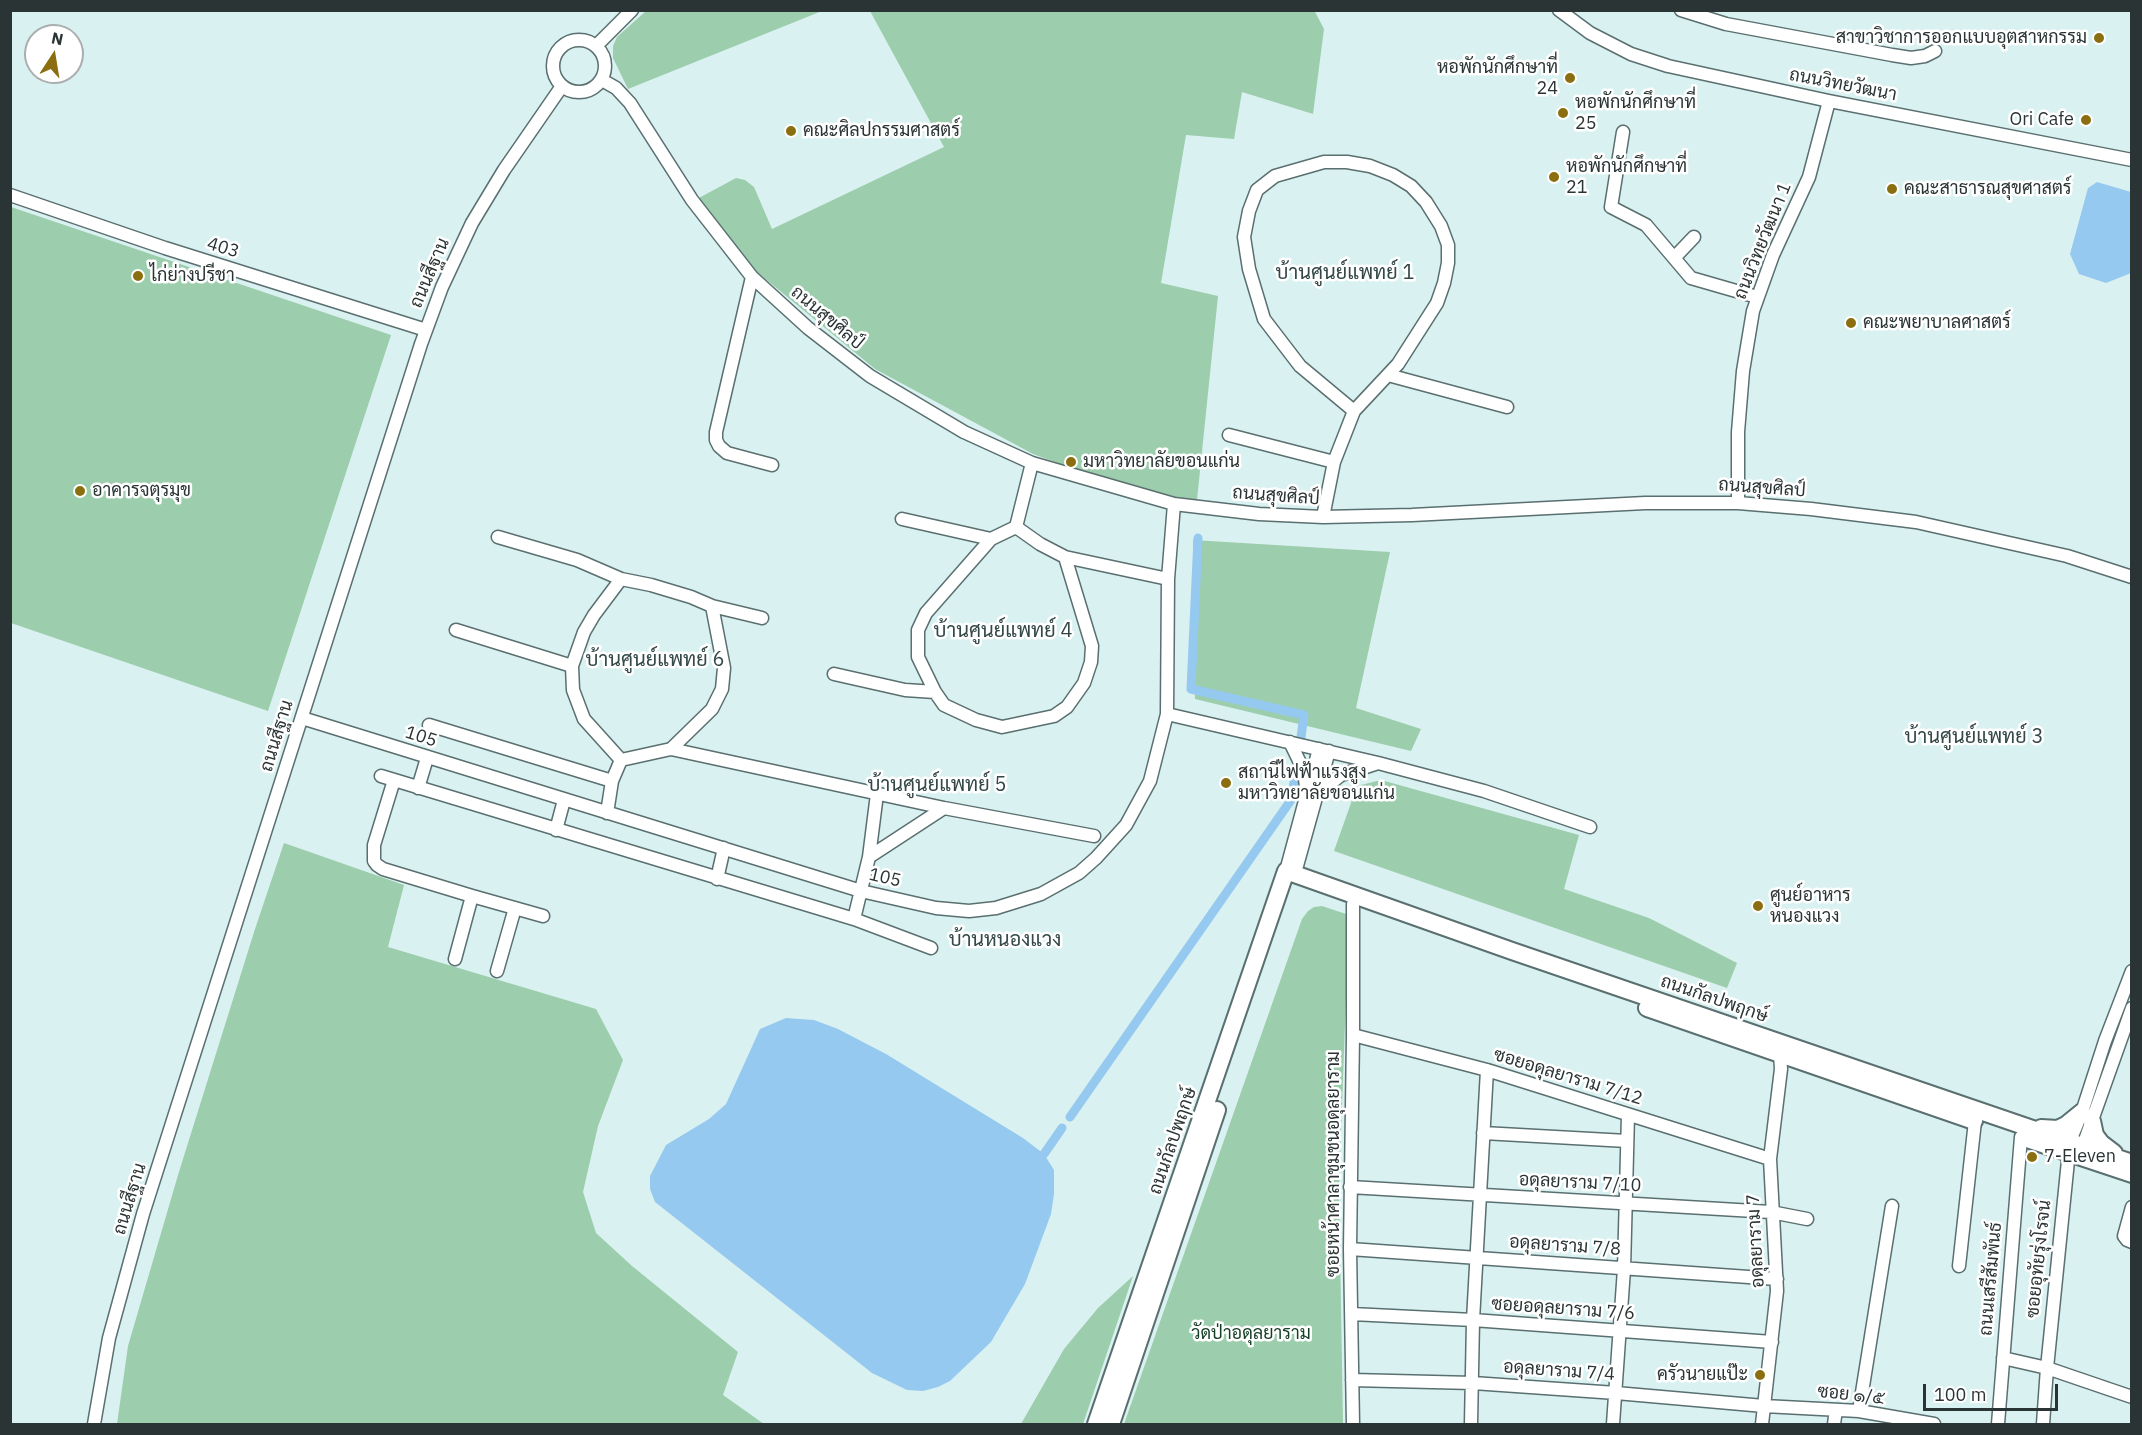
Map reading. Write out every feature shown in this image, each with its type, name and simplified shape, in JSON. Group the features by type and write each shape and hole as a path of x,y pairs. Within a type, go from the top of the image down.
{"main road":[{"name":"ถนนกัลปพฤกษ์","path":"1289,877 1353,904 1780,1055 2021,1137 2075,1149"},
{"name":"ถนนกัลปพฤกษ์","path":"1289,877 1835,1060 1999,1118 2075,1149 2129,1166"},
{"name":"ถนนกัลปพฤกษ์","path":"1096,1425 1128,1353 1289,877"},
{"path":"1999,1118 2058,1129 2087,1116 2101,1143 2129,1166"},
{"name":"ถนนกัลปพฤกษ์","path":"1112,1425 1128,1353"}],"street":[{"path":"596,46 632,10"},
{"name":"ถนนวิทยวัฒนา","path":"1560,10 1590,33 1649,60 1668,66 1830,102 2132,160"},
{"path":"1681,10 1726,24 1892,55 1911,58 1925,56 1935,51"},
{"path":"582,39 596,46 601,51 606,65 602,80 588,91 570,90 562,86 554,74 553,67 553,59 561,47 567,42 582,39"},
{"name":"ถนนสุขศิลป์","path":"602,80 616,87 630,104 692,200 752,278 808,328 870,376 964,432 1032,463 1174,504 1259,514 1323,517 1412,515 1645,502 1738,503 1811,509 1916,522 2067,556 2106,568"},
{"name":"ถนนสีฐาน","path":"94,1425 109,1338 143,1214 426,330 472,223 510,160 562,86"},
{"name":"ถนนวิทยวัฒนา 1","path":"1738,503 1738,432 1743,371 1757,297 1773,255 1809,177 1830,102"},
{"path":"1623,132 1611,207 1646,225 1691,278 1757,297"},
{"path":"1323,517 1334,462 1354,411 1398,364 1422,328 1437,303 1448,263 1448,245 1441,226 1426,202 1411,186 1393,175 1370,166 1347,162 1324,162 1275,176 1257,190 1249,211 1244,237 1249,269 1264,319 1300,366 1354,411"},
{"name":"403","path":"10,195 165,248 426,330"},
{"path":"1674,258 1694,237"},
{"path":"752,278 716,440 727,453 772,465"},
{"path":"1388,375 1507,407"},
{"path":"1229,435 1334,462"},
{"path":"1016,527 1032,463"},
{"name":"105","path":"302,718 861,891 936,908 969,911 996,908 1062,884 1096,858 1126,825 1150,781 1167,714 1168,579 1174,504"},
{"path":"902,519 991,539"},
{"path":"1016,527 991,539 926,613 918,630 918,657 934,692 944,705 976,720 1002,727 1054,716 1067,707 1084,683 1091,662 1092,645 1065,557"},
{"path":"1016,527 1040,544 1065,557 1168,579"},
{"path":"498,537 577,560 621,579 661,588 712,606 762,618"},
{"path":"2106,568 2132,570"},
{"path":"2106,568 2132,577"},
{"path":"621,579 584,632 572,666 573,690 584,719 621,760"},
{"path":"671,749 712,710 722,689 724,668 712,606"},
{"path":"456,630 572,666"},
{"path":"834,674 905,690 934,692"},
{"path":"1167,714 1378,763 1484,791 1590,827"},
{"path":"429,725 612,782"},
{"path":"1290,742 1304,771 1311,795"},
{"path":"621,760 671,749 877,794 1094,837"},
{"path":"1289,877 1324,750"},
{"path":"418,788 427,758"},
{"path":"607,813 612,782 621,760"},
{"path":"1311,795 1341,775 1378,763"},
{"path":"381,776 854,919 931,948"},
{"path":"394,780 374,845 374,861 383,869 543,916"},
{"path":"854,919 869,857 877,794"},
{"path":"555,830 564,800"},
{"path":"869,857 945,808"},
{"path":"717,879 724,848"},
{"path":"455,959 472,896"},
{"name":"ซอยหน้าศาลาชุมชนอดุลยาราม","path":"1353,904 1350,1187 1353,1425"},
{"path":"497,971 514,908"},
{"path":"2087,1116 2105,1041 2132,971"},
{"path":"2087,1116 2132,1008"},
{"name":"ซอยอดุลยาราม 7/12","path":"1353,1035 1487,1070 1770,1160"},
{"name":"อดุลยาราม 7","path":"1762,1425 1778,1279 1771,1212 1770,1160 1780,1055"},
{"path":"1471,1425 1473,1320 1487,1070"},
{"path":"1613,1425 1624,1269 1628,1114"},
{"name":"ซอยอุทัยรุ่งโรจน์","path":"2043,1425 2047,1368 2075,1149 2087,1116"},
{"path":"1959,1266 1974,1121"},
{"path":"1483,1132 1627,1140"},
{"name":"ถนนเสรีสัมพันธ์","path":"1998,1425 2021,1137"},
{"name":"อดุลยาราม 7/10","path":"1350,1187 1771,1212 1808,1220"},
{"path":"1859,1411 1892,1206"},
{"path":"2132,1207 2125,1238 2132,1242"},
{"name":"อดุลยาราม 7/8","path":"1350,1249 1778,1279"},
{"name":"ซอยอดุลยาราม 7/6","path":"1352,1314 1473,1320 1772,1342"},
{"path":"2003,1358 2047,1368 2132,1397"},
{"name":"อดุลยาราม 7/4","path":"1352,1380 1473,1383 1764,1406"},
{"name":"ซอย ๑/๕","path":"1764,1406 1859,1411 1934,1425"},
{"path":"1834,1425 1836,1410"}],"green space":[{"path":"1314,10 1324,29 1313,114 1242,92 1234,139 1186,135 1161,283 1218,296 1197,500 1172,497 1099,478 1033,454 875,369 757,272 697,199 736,178 745,180 754,187 772,229 944,147 870,11"},
{"path":"646,11 822,11 628,89 613,58 613,46 617,37"},
{"path":"11,207 391,335 268,711 11,623"},
{"path":"1193,540 1390,552 1356,708 1421,729 1411,751 1195,699"},
{"path":"1381,780 1579,835 1564,889 1649,918 1737,963 1727,988 1334,851 1357,786"},
{"path":"284,843 404,885 388,947 596,1009 623,1060 598,1126 583,1192 596,1233 632,1266 738,1352 723,1395 764,1424 117,1424 128,1346 178,1175"},
{"name":"วัดป่าอดุลยาราม","path":"1322,906 1349,915 1339,1189 1343,1424 1124,1424 1302,919 1314,907"},
{"path":"1133,1276 1083,1424 1021,1424 1064,1349 1098,1308"}],"water":[{"path":"2097,182 2131,192 2131,273 2106,283 2079,274 2070,254 2088,188"},
{"path":"786,1018 814,1020 838,1029 886,1054 1023,1138 1044,1154 1054,1170 1051,1214 1025,1284 991,1342 950,1381 938,1387 923,1391 907,1390 872,1373 655,1202 650,1189 650,1176 666,1145 709,1119 726,1104 760,1029"}],"waterway":[{"path":"1198,538 1191,689 1304,715 1301,737"},
{"path":"1070,1117 1291,800 1297,764"},
{"path":"1044,1154 1062,1128"}],"place":[{"name":"สาขาวิชาการออกแบบอุตสาหกรรม","path":"2099,38"},
{"name":"หอพักนักศึกษาที่ 24","path":"1570,78"},
{"name":"หอพักนักศึกษาที่ 25","path":"1563,113"},
{"name":"Ori Cafe","path":"2086,120"},
{"name":"คณะศิลปกรรมศาสตร์","path":"791,131"},
{"name":"หอพักนักศึกษาที่ 21","path":"1554,177"},
{"name":"คณะสาธารณสุขศาสตร์","path":"1892,189"},
{"name":"ไก่ย่างปรีชา","path":"138,276"},
{"name":"คณะพยาบาลศาสตร์","path":"1851,323"},
{"name":"มหาวิทยาลัยขอนแก่น","path":"1071,462"},
{"name":"อาคารจตุรมุข","path":"80,491"},
{"name":"สถานีไฟฟ้าแรงสูง มหาวิทยาลัยขอนแก่น","path":"1226,783"},
{"name":"ศูนย์อาหาร หนองแวง","path":"1758,906"},
{"name":"7-Eleven","path":"2032,1157"},
{"name":"ครัวนายแป๊ะ","path":"1760,1375"}],"district":[{"name":"บ้านศูนย์แพทย์ 1","path":"1345,273"},
{"name":"บ้านศูนย์แพทย์ 4","path":"1003,631"},
{"name":"บ้านศูนย์แพทย์ 6","path":"655,660"},
{"name":"บ้านศูนย์แพทย์ 3","path":"1974,737"},
{"name":"บ้านศูนย์แพทย์ 5","path":"937,785"},
{"name":"บ้านหนองแวง","path":"1005,940"}]}
